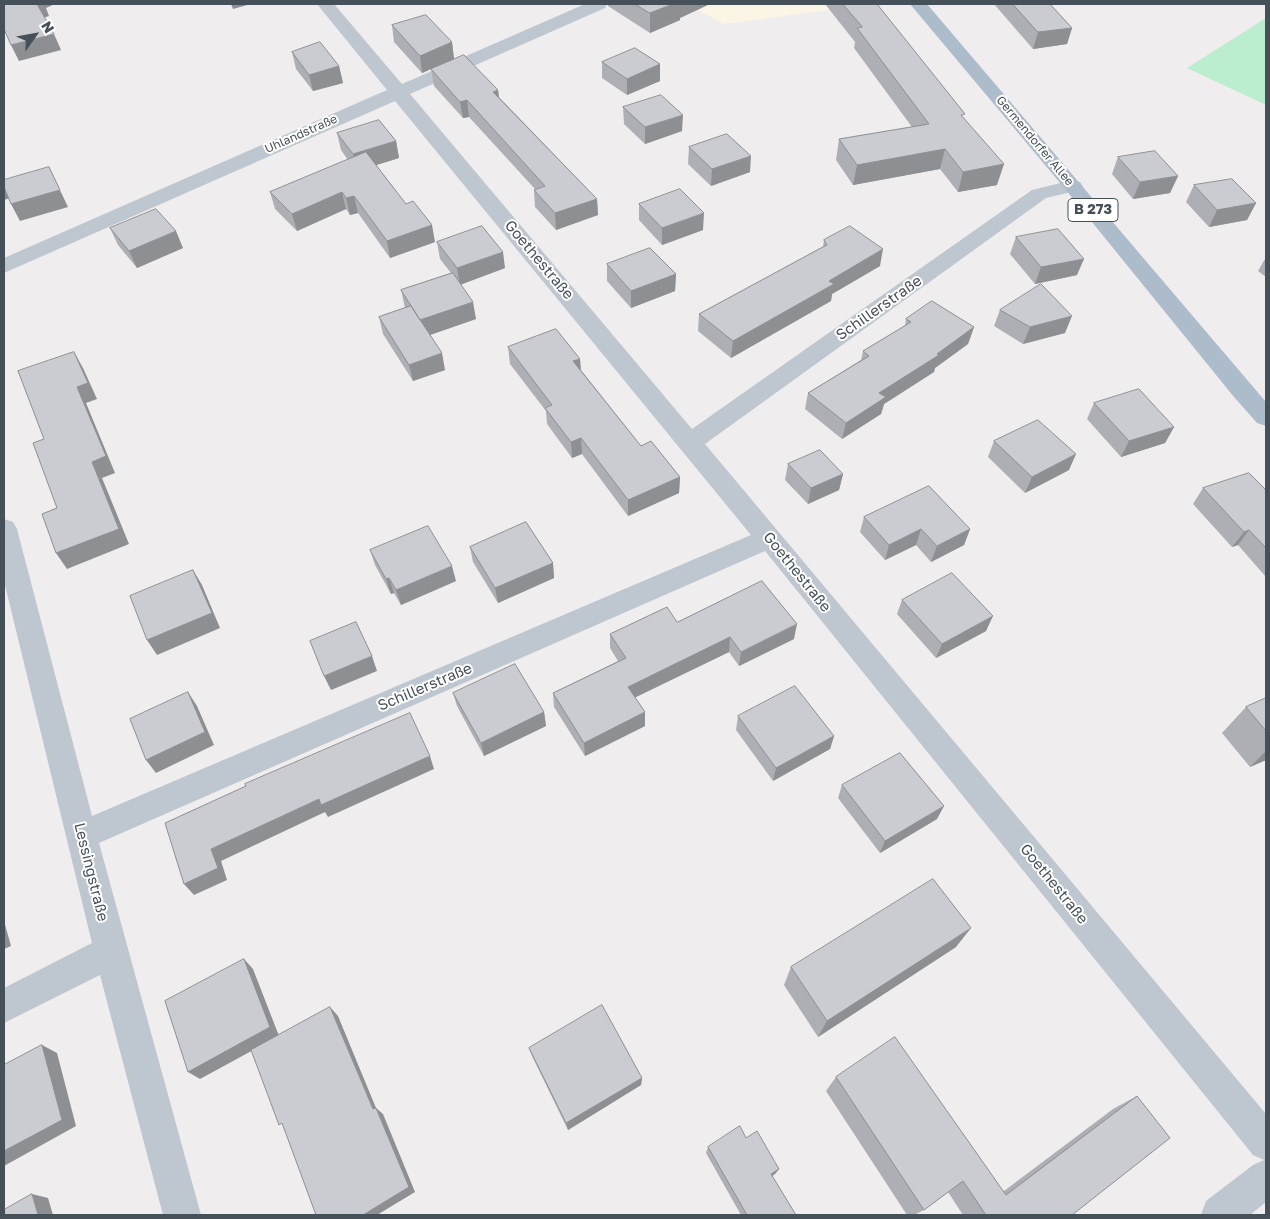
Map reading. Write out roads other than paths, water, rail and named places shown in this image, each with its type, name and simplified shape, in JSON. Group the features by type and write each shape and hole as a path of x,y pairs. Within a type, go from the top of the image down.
{"main road":[{"name":"Germendorfer Allee","path":"918,4 1073,186 1242,391 1266,417"}],"street":[{"name":"Goethestraße","path":"325,4 769,538 1266,1142"},
{"name":"Uhlandstraße","path":"4,266 398,90 599,4"},
{"name":"Schillerstraße","path":"690,443 1039,194 1073,186"},
{"name":"Lessingstraße","path":"4,529 111,951 182,1215"},
{"name":"Schillerstraße","path":"82,836 769,538"},
{"path":"4,1006 111,951"},
{"path":"1220,1215 1266,1178"}]}
